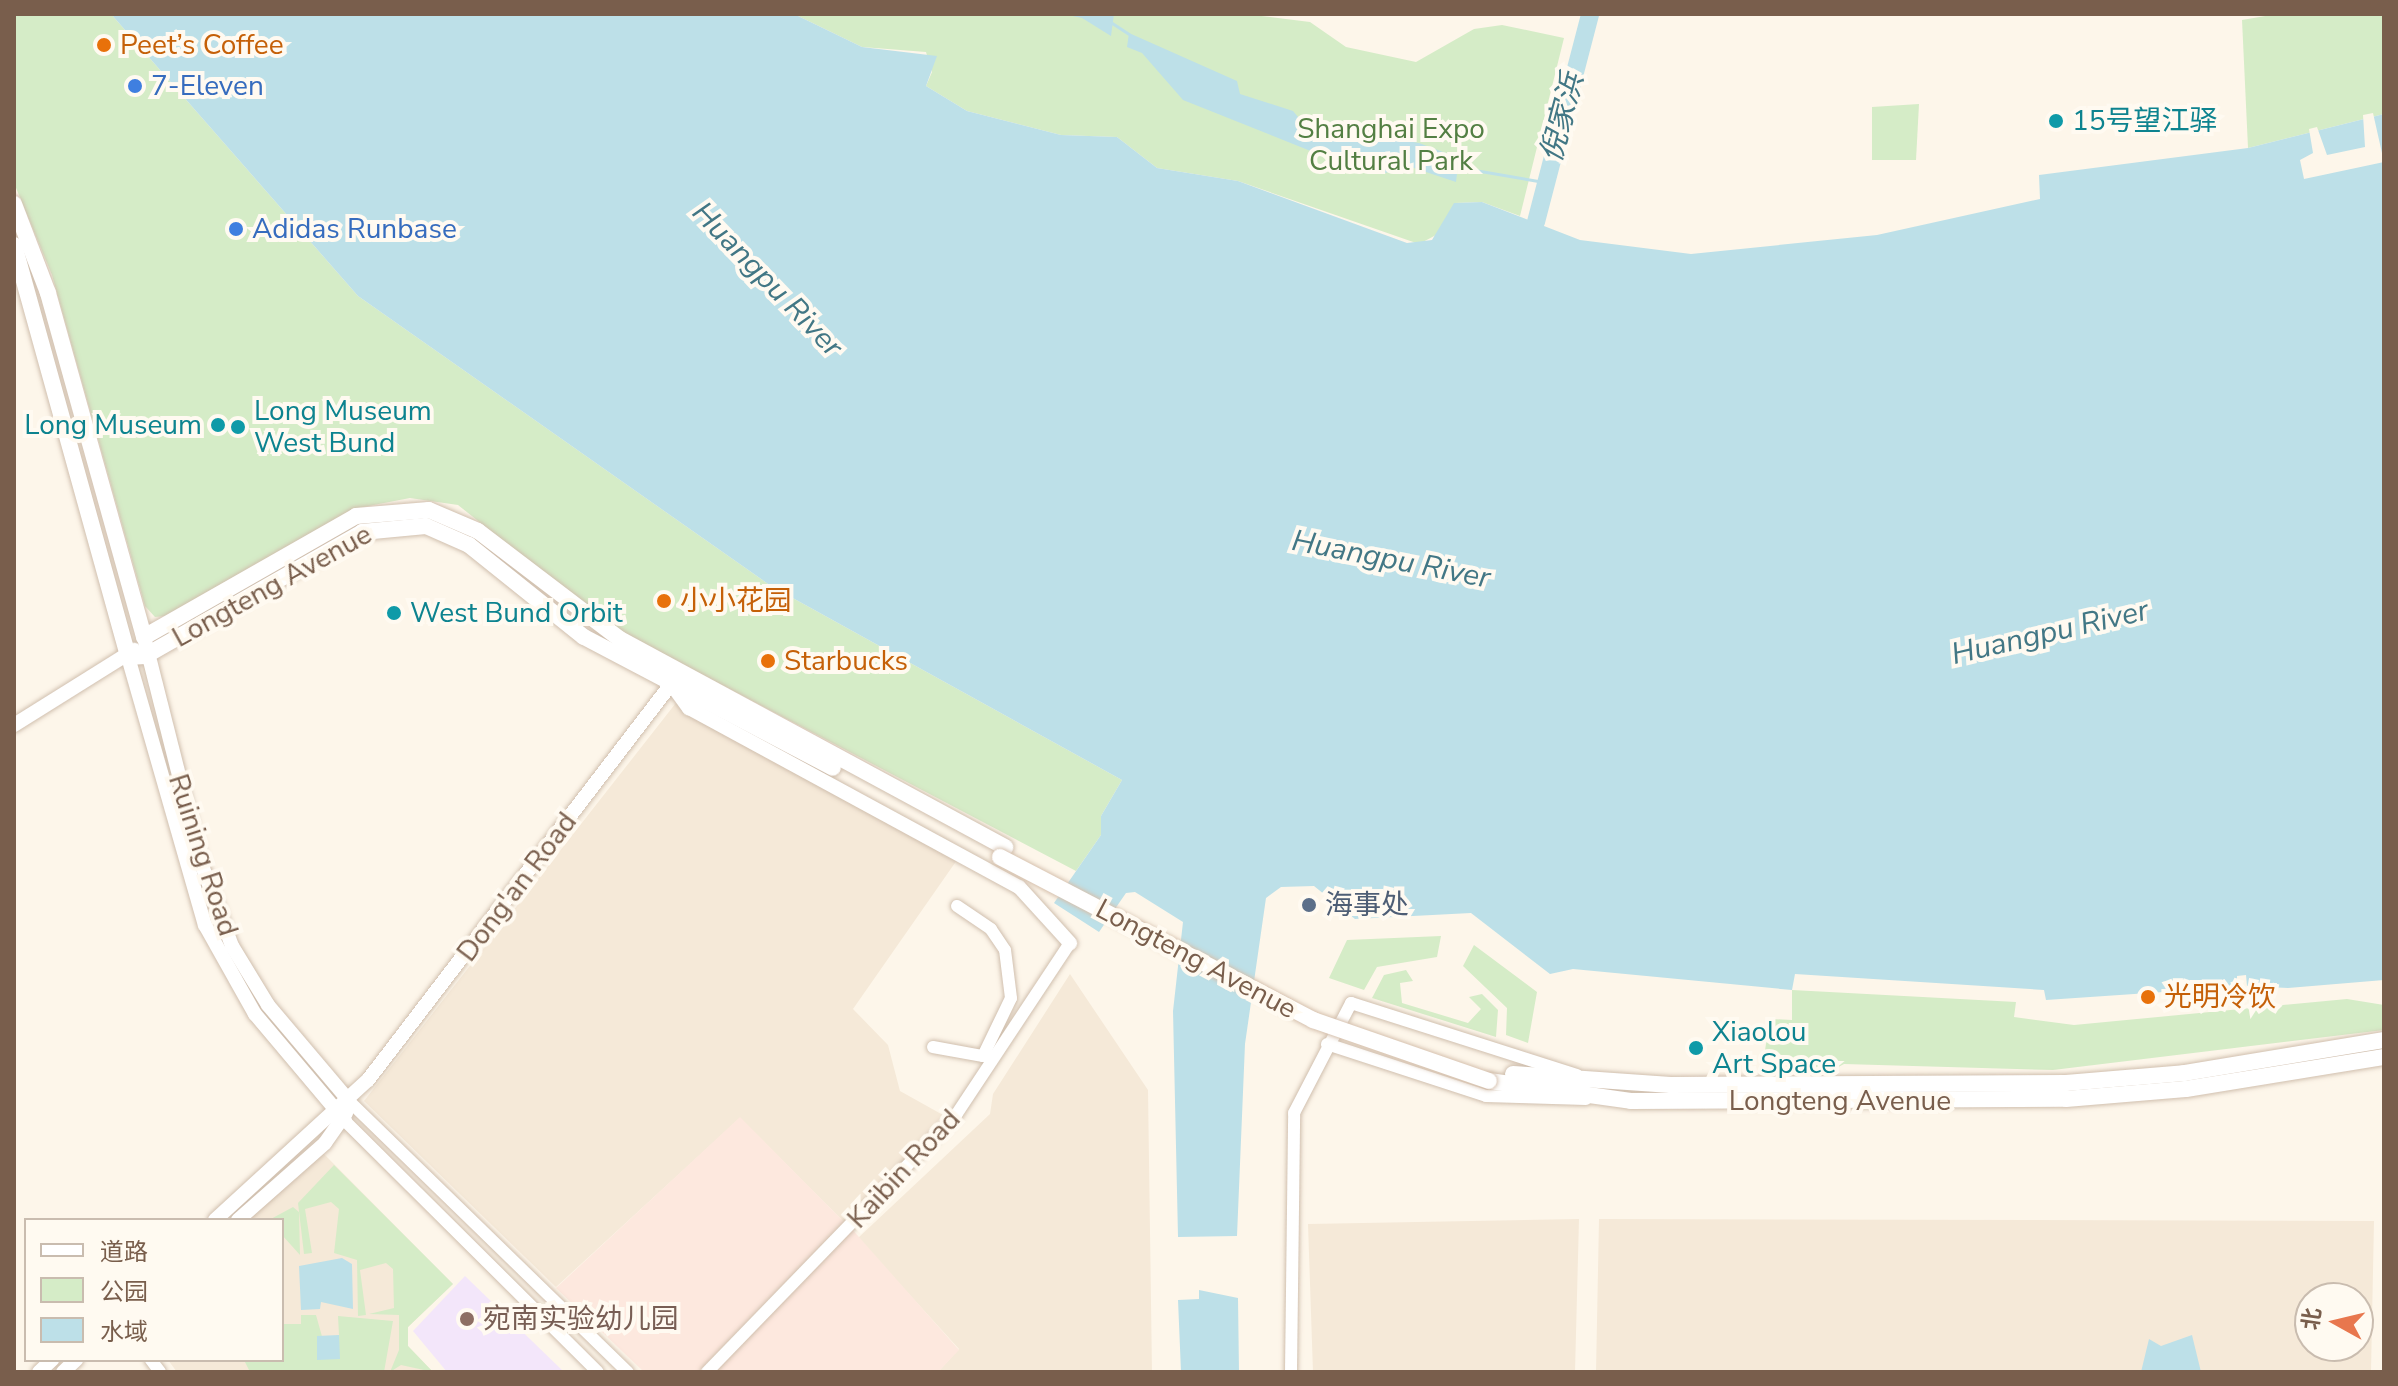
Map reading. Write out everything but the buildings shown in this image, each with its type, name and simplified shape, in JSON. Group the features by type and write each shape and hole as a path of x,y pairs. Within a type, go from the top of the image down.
{"main road":[{"name":"Ruining Road","path":"14,204 48,293 144,637"},
{"name":"Ruining Road","path":"14,245 137,657"},
{"name":"Longteng Avenue","path":"144,637 338,525 376,510 413,507 462,521 568,606 676,678"},
{"name":"Longteng Avenue","path":"137,657 346,539 412,524 462,540 558,619 676,678 1313,1020 1490,1075 1592,1090 2106,1097 2384,1057"},
{"name":"Longteng Avenue","path":"1592,1090 2092,1082 2384,1040"}],"street":[{"name":"Ruining Road","path":"144,637 137,657 205,925 255,1014 341,1116 598,1372"},
{"name":"Ruining Road","path":"137,657 201,863 232,946 268,1005 349,1101 628,1372"},
{"path":"14,725 137,657"},
{"path":"676,678 689,708 1019,887 1070,943"},
{"name":"Dong'an Road","path":"240,1218 341,1116 349,1101 676,678"},
{"path":"933,1047 983,1056 1011,998 1005,950 991,929 957,906"},
{"name":"Kaibin Road","path":"707,1372 956,1115 1070,943"},
{"path":"1291,1372 1293,1126 1327,1044 1351,1003 1592,1090"},
{"path":"1327,1044 1486,1096 1592,1090"},
{"name":"Dong'an Road","path":"217,1218 341,1116"}],"shaded area":[{"path":"679,699 957,860 853,1009 888,1045 900,1091 943,1115 848,1226 740,1118 556,1287 364,1101"},
{"path":"1070,974 1148,1090 1152,1372 938,1372 959,1349 858,1238 990,1114 993,1094"},
{"path":"740,1117 844,1222 698,1372 644,1372 556,1288"},
{"path":"322,1152 453,1284 408,1327 408,1346 433,1372 177,1372 170,1362 284,1362 284,1218 248,1218"},
{"path":"1579,1219 1575,1372 1313,1372 1308,1224"},
{"path":"1599,1219 2374,1221 2373,1282 2294,1282 2294,1362 2371,1362 2371,1372 1596,1372"},
{"path":"851,1228 959,1350 938,1372 714,1372"},
{"name":"宛南实验幼儿园","path":"465,1276 564,1372 447,1372 413,1331"}],"green space":[{"path":"14,14 111,14 358,296 771,586 1122,780 1101,816 1101,835 1076,871 612,627 458,505 410,498 353,509 175,615 155,617 145,606 52,275 14,183"},
{"name":"Shanghai Expo Cultural Park","path":"794,14 1245,14 1310,22 1346,47 1416,62 1474,29 1502,25 1564,38 1520,216 1482,202 1455,203 1438,234 1419,244 1238,181 1157,168 1117,137 1061,135 967,111 926,86 932,72 926,52 862,47"},
{"path":"2277,14 2384,14 2384,114 2248,148 2242,20"},
{"path":"1919,104 1916,160 1872,160 1872,107"},
{"path":"1441,936 1437,957 1377,967 1364,990 1329,978 1347,940"},
{"path":"1474,945 1537,992 1528,1043 1506,1035 1507,1008 1463,966"},
{"path":"1406,970 1413,981 1400,983 1402,1003 1468,1023 1481,1009 1469,997 1482,994 1498,1010 1496,1037 1372,998 1384,975"},
{"path":"1792,990 2016,1002 2014,1017 2074,1025 2347,999 2384,1005 2384,1030 2053,1070 1844,1064 1831,1071 1762,1069 1770,1019 1792,1020"},
{"path":"334,1165 453,1284 408,1327 408,1346 433,1372 401,1365 390,1372 399,1350 399,1315 369,1314 394,1308 393,1269 386,1263 360,1270 366,1315 358,1316 357,1260 334,1253 339,1209 331,1202 305,1209 312,1253 304,1254 298,1203"},
{"path":"293,1207 299,1212 300,1255 284,1237 284,1218 273,1218"},
{"path":"301,1315 316,1315 323,1340 339,1335 338,1316 393,1321 384,1372 250,1372 245,1362 284,1362 284,1324 301,1324"}],"water":[{"name":"Huangpu River","path":"111,14 794,14 862,47 937,56 926,86 967,111 1061,135 1117,137 1157,168 1238,181 1407,243 1432,240 1454,203 1482,202 1580,240 1691,254 1877,235 2040,199 2039,175 2248,148 2384,114 2384,980 2288,988 2247,986 2246,975 2237,976 2237,987 2046,1000 2044,990 1795,974 1792,990 1573,969 1550,974 1471,913 1355,919 1314,886 1281,887 1266,898 1245,1044 1237,1236 1178,1237 1173,1011 1183,922 1135,892 1126,893 1099,932 1054,903 1101,835 1101,816 1122,780 771,586 358,296"},
{"path":"1063,14 1114,14 1111,36 1082,18"},
{"path":"1129,33 1237,81 1240,94 1293,111 1304,124 1419,143 1459,158 1456,182 1408,166 1382,174 1348,166 1183,100 1142,53 1127,47"},
{"path":"342,1258 352,1264 353,1309 321,1302 320,1309 301,1310 299,1266"},
{"path":"1199,1290 1238,1298 1239,1372 1181,1372 1178,1300 1199,1299"},
{"path":"339,1335 340,1359 317,1360 317,1336"},
{"path":"2192,1335 2201,1372 2141,1372 2149,1339 2161,1346"}],"pier":[{"path":"2373,113 2384,162 2304,179 2300,160 2313,153 2309,129 2317,127 2327,155 2365,147 2363,115"}],"waterway":[{"name":"倪家浜","path":"1536,222 1590,14"},
{"path":"1112,23 1129,34"},
{"path":"1457,167 1544,182"}],"place":[{"name":"Peet’s Coffee","path":"104,45"},
{"name":"7-Eleven","path":"135,86"},
{"name":"15号望江驿","path":"2056,121"},
{"name":"Adidas Runbase","path":"236,229"},
{"name":"Long Museum","path":"218,425"},
{"name":"Long Museum West Bund","path":"238,427"},
{"name":"小小花园","path":"664,601"},
{"name":"West Bund Orbit","path":"394,613"},
{"name":"Starbucks","path":"768,661"},
{"name":"海事处","path":"1309,905"},
{"name":"光明冷饮","path":"2148,997"},
{"name":"Xiaolou Art Space","path":"1696,1048"},
{"name":"宛南实验幼儿园","path":"467,1319"}]}
